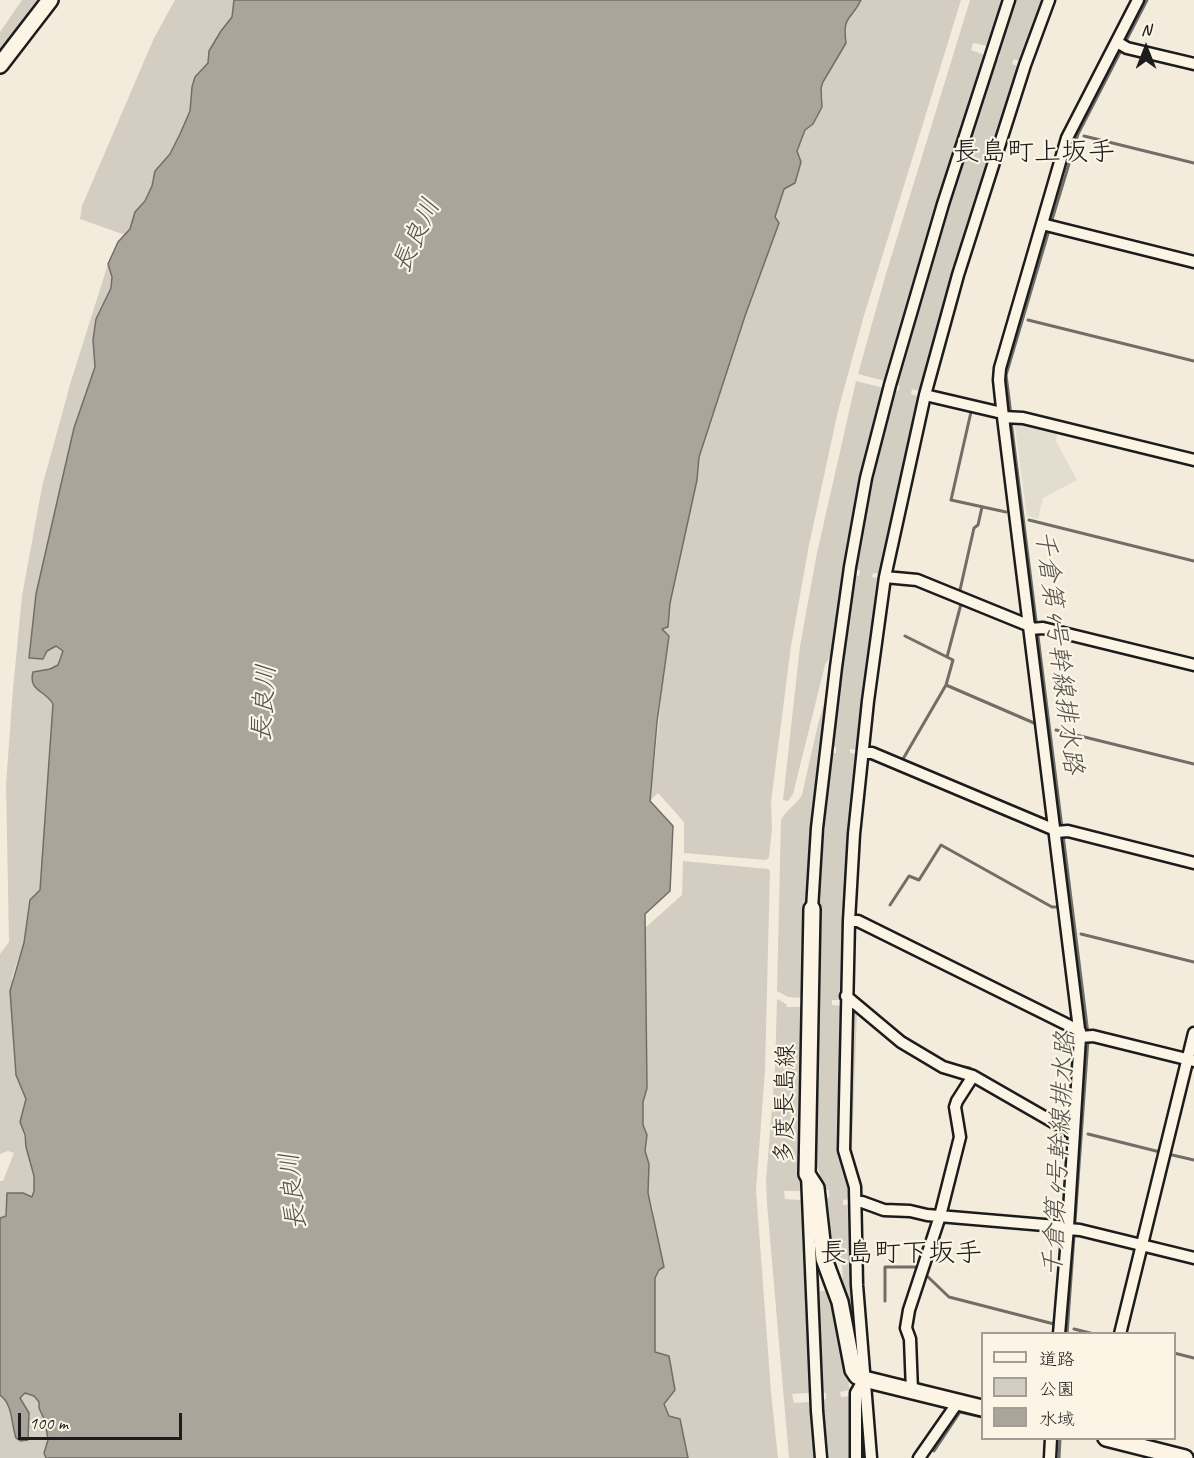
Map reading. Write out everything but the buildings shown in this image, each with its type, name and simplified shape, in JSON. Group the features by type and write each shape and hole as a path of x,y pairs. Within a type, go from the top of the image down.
{"main road":[{"path":"0,65 50,0"},
{"name":"多度長島線","path":"812,909 807,1174 816,1188 824,1259 840,1302 851,1361 857,1376 864,1379"},
{"path":"864,1379 981,1408"},
{"path":"1114,1440 1185,1458"}],"street":[{"path":"812,909 817,828 833,690 850,567 866,478 890,385 943,204 1009,0"},
{"path":"871,1458 857,1285 855,1187 844,1150 849,921 854,834 863,753 885,577 925,394 972,230 1025,65 1049,0"},
{"path":"1059,1332 1072,1229 1074,1134 1084,1035 1000,368 1047,226 1067,138 1121,44 1138,0"},
{"path":"1121,44 1194,64"},
{"path":"1047,226 1194,262"},
{"path":"925,394 1007,416 1194,460"},
{"path":"885,577 917,580 1034,628 1194,664"},
{"path":"863,753 872,753 1059,831 1194,863"},
{"path":"849,921 858,921 1084,1035 1191,1060"},
{"path":"846,996 901,1042 943,1067 973,1076 1074,1134"},
{"path":"1120,1332 1191,1060 1194,1033"},
{"path":"912,1391 910,1339 906,1328 909,1310 940,1216 960,1137 955,1107 973,1076"},
{"path":"807,1174 821,1458"},
{"path":"856,1202 884,1210 910,1210 940,1216 1072,1229 1194,1258"},
{"path":"856,1458 856,1393 864,1379"},
{"path":"919,1458 958,1402"},
{"path":"1050,1458 1051,1440"}],"shaded area":[{"path":"1014,420 1058,430 1056,441 1077,480 1043,498 1038,519 1027,516"}],"green space":[{"path":"22,0 38,0 0,50 0,32"},
{"path":"175,0 234,0 232,17 209,51 208,63 195,77 190,111 180,134 170,154 159,166 145,201 136,212 130,229 125,235 80,219 82,206 154,38"},
{"path":"861,0 961,0 863,319 838,411 809,545 791,646 771,802 772,828 769,857 766,860 684,853 684,822 658,793 650,801 668,635 661,629 668,627 677,565 692,503 699,457 745,316 779,223 775,217 784,189 795,183 801,162 797,151 805,130 813,124 823,100 821,88 831,69 846,22"},
{"path":"970,0 1004,0 988,46 973,43 971,50 985,55 937,203 885,381 858,374 885,277"},
{"path":"1016,0 1045,0 1023,62 1014,59 1012,64 1020,67 922,392 912,389 911,394 921,397 905,459 882,574 873,573 872,577 881,579 859,750 850,749 850,753 859,754 843,1000 832,1000 832,1005 842,1006 840,1154 853,1199 843,1200 843,1205 853,1204 859,1369 843,1290 842,1259 830,1259 825,1197 829,1197 829,1190 825,1190 812,1151 814,1007 819,1007 819,1000 814,999 817,908 832,753 836,753 836,747 832,747 841,669 856,576 859,576 860,570 856,570 873,480 894,390 898,391 900,386 896,384 967,143 995,59 998,60 1000,55 997,53"},
{"path":"108,264 111,285 96,320 95,367 36,594 29,653 39,658 45,657 47,651 56,646 63,650 58,665 50,669 37,689 53,704 40,890 30,900 24,943 12,977 16,1075 26,1099 20,1122 33,1169 34,1191 32,1197 14,1193 6,1216 0,1218 0,1181 3,1181 14,1153 8,1151 0,1154 0,954 9,942 6,784 22,596 42,487 71,381"},
{"path":"856,381 884,388 861,477 844,567 831,655 825,665 793,794 788,801 783,800 800,646 817,553"},
{"path":"829,687 812,830 804,998 788,997 777,991 781,820 802,795"},
{"path":"683,861 770,871 765,1070 756,1190 778,1458 688,1458 680,1419 670,1416 664,1404 674,1393 660,1355 655,1353 655,1278 659,1270 653,1209 648,1193 649,1164 645,1151 647,1135 643,1125 643,1102 647,1088 645,928 682,895"},
{"path":"777,999 787,1007 804,1007 801,1191 784,1191 785,1199 801,1200 809,1393 792,1394 794,1403 809,1402 816,1458 789,1458 767,1204 766,1181 775,1069"},
{"path":"851,1010 857,1010 852,1150 862,1183 861,1197 848,1153"},
{"path":"814,1198 820,1291 833,1291 850,1390 840,1392 841,1397 850,1396 851,1458 828,1458 821,1400 826,1399 826,1393 821,1393 815,1299"},
{"path":"25,1392 34,1396 39,1402 48,1440 44,1453 46,1458 0,1458 0,1395 9,1407 14,1432 29,1435 29,1413 20,1398"}],"water":[{"name":"長良川","path":"234,0 861,0 846,23 846,43 823,82 822,107 813,124 805,130 797,151 801,162 795,183 784,189 775,217 779,223 745,316 699,457 697,480 670,603 668,627 662,629 669,636 657,722 650,801 673,826 670,891 645,914 647,1088 643,1102 643,1125 647,1135 645,1151 649,1164 648,1193 664,1267 659,1270 655,1278 655,1352 669,1356 675,1390 664,1404 669,1416 680,1419 688,1458 46,1458 44,1453 48,1440 39,1402 34,1396 25,1393 20,1398 29,1413 28,1440 21,1441 16,1438 9,1409 0,1395 0,1218 6,1216 7,1193 23,1193 32,1197 34,1191 34,1176 20,1122 26,1099 16,1075 10,991 24,943 30,900 40,890 53,704 35,687 32,678 33,672 58,665 63,651 56,646 47,651 43,659 29,658 36,594 74,428 95,367 93,340 96,319 111,288 112,277 108,264 118,242 130,229 135,212 145,201 152,186 155,171 170,154 180,134 190,111 195,77 208,63 209,51 232,17"}],"waterway":[{"name":"千倉第4号幹線排水路","path":"1051,223 1078,134 1147,0"},
{"path":"1084,136 1194,163"},
{"name":"千倉第4号幹線排水路","path":"1011,415 1006,375 1049,230"},
{"path":"1028,320 1194,361"},
{"path":"971,412 951,500 1006,512"},
{"name":"千倉第4号幹線排水路","path":"1011,421 1062,828"},
{"path":"960,590 974,528 978,525 982,507"},
{"path":"1029,520 1194,561"},
{"path":"947,657 961,604"},
{"path":"905,636 953,660 946,685 1034,723"},
{"path":"903,759 946,685"},
{"path":"1056,730 1194,764"},
{"name":"千倉第4号幹線排水路","path":"1063,835 1088,1034"},
{"path":"890,905 909,876 919,880 941,845 1052,907 1057,907"},
{"path":"1081,934 1194,962"},
{"name":"千倉第4号幹線排水路","path":"1067,1332 1088,1040"},
{"path":"958,1066 970,1068"},
{"path":"979,1073 993,1081"},
{"path":"1088,1134 1160,1152"},
{"path":"1168,1154 1194,1160"},
{"path":"885,1301 885,1267 920,1267"},
{"path":"927,1276 949,1297 1054,1324"},
{"path":"1074,1329 1086,1332"},
{"path":"1176,1354 1194,1358"},
{"path":"934,1451 960,1412 981,1417"},
{"name":"千倉第4号幹線排水路","path":"1059,1458 1060,1440"}],"district":[{"name":"長島町上坂手","path":"1034,153"},
{"name":"長島町下坂手","path":"901,1254"}]}
